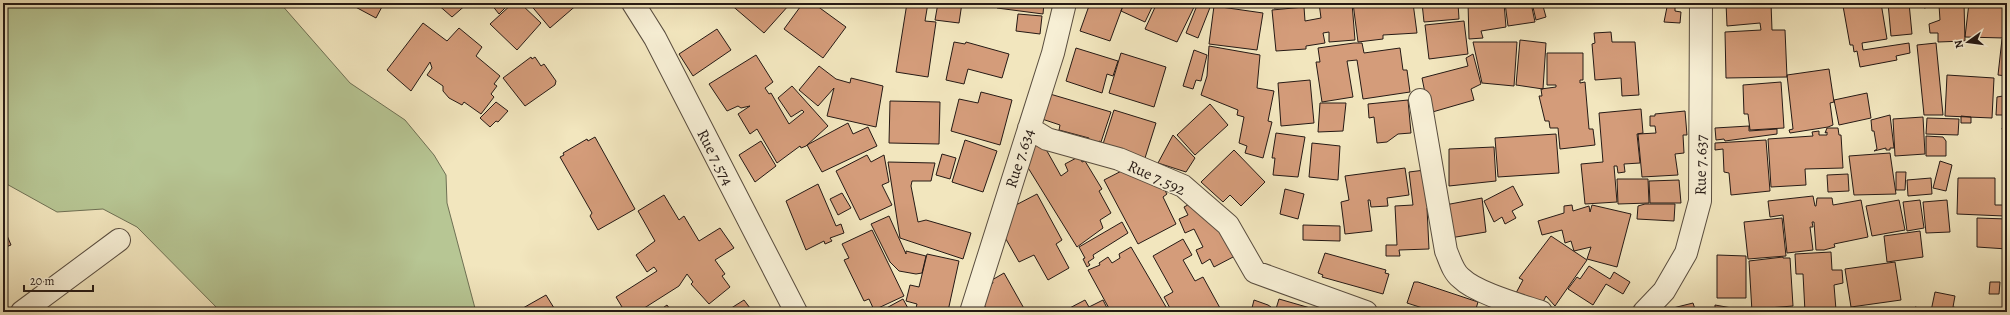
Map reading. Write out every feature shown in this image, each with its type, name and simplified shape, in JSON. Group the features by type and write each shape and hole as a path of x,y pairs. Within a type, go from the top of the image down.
{"street":[{"name":"Rue 7.574","path":"633,3 655,38 796,312"},
{"name":"Rue 7.634","path":"971,312 1053,53 1065,3"},
{"name":"Rue 7.637","path":"1644,312 1664,291 1686,253 1700,201 1701,3"},
{"path":"1420,100 1446,251 1452,266 1460,278 1472,286 1541,312"},
{"name":"Rue 7.592","path":"1029,128 1047,139 1120,159 1184,186 1228,225 1256,272 1366,312"},
{"path":"22,312 118,240"}],"green space":[{"path":"3,3 280,3 350,83 405,120 434,155 446,175 447,203 476,312 221,312 137,227 103,209 57,212 3,182"}],"building":[{"path":"348,3 384,3 376,18"},
{"path":"436,3 468,3 452,17"},
{"path":"483,3 510,3 499,14 491,4 487,7"},
{"path":"513,3 520,3 541,23 517,50 490,24"},
{"path":"529,3 579,3 550,28"},
{"path":"729,3 786,3 789,5 764,33"},
{"path":"803,3 813,3 846,27 823,58 784,29"},
{"path":"907,3 928,3 925,21 936,22 928,77 896,72"},
{"path":"938,3 962,3 959,23 935,20"},
{"path":"997,3 1044,3 1043,14 997,8"},
{"path":"1090,3 1124,3 1110,41 1080,31"},
{"path":"1124,3 1154,3 1145,22 1121,11"},
{"path":"1157,3 1196,3 1177,42 1145,29"},
{"path":"1198,3 1211,5 1198,38 1186,33"},
{"path":"1274,3 1300,3 1301,7 1274,8"},
{"path":"1319,3 1352,3 1355,40 1329,42 1329,32 1323,33 1325,43 1306,46 1306,49 1276,51 1272,10 1304,7 1305,21 1321,18"},
{"path":"1353,3 1413,3 1417,33 1383,35 1383,39 1358,42"},
{"path":"1422,3 1458,3 1459,19 1424,22"},
{"path":"1468,3 1504,3 1506,27 1481,31 1483,38 1469,39"},
{"path":"1505,3 1531,3 1535,22 1508,26"},
{"path":"1532,3 1553,3 1543,6 1546,17 1536,20"},
{"path":"1726,3 1771,3 1772,30 1785,30 1787,77 1726,78 1725,32 1761,30 1760,23 1727,26"},
{"path":"1861,3 1881,3 1887,39 1862,43 1863,50 1909,43 1910,53 1896,56 1897,60 1860,67 1857,51 1854,52 1853,45 1850,45 1843,6"},
{"path":"1888,3 1909,3 1912,34 1891,36"},
{"path":"1923,3 1964,3 1965,41 1938,42 1938,33 1930,33 1929,24 1940,20 1939,5 1924,8"},
{"path":"1969,3 2007,3 2007,36 2004,36 2004,38 1965,37"},
{"path":"1214,6 1263,13 1257,50 1209,44"},
{"path":"1667,7 1675,7 1675,11 1681,12 1680,23 1664,22"},
{"path":"1018,14 1042,16 1040,34 1016,31"},
{"path":"1464,21 1468,54 1429,59 1425,25"},
{"path":"423,23 447,41 459,28 482,47 476,56 500,76 494,84 497,86 491,94 494,97 481,114 464,102 462,105 449,98 443,91 443,86 427,75 432,68 430,62 411,91 387,70"},
{"path":"717,29 731,50 693,76 679,54"},
{"path":"1611,32 1612,42 1635,42 1639,95 1622,96 1621,78 1595,80 1592,44 1595,43 1594,33"},
{"path":"2002,39 2007,39 2007,76 1998,75"},
{"path":"1520,40 1546,43 1543,89 1516,85"},
{"path":"954,42 965,44 966,42 1009,54 1002,78 968,69 964,84 946,80"},
{"path":"1473,42 1517,42 1514,86 1482,83"},
{"path":"1362,43 1364,53 1400,48 1403,70 1407,70 1410,92 1363,99 1357,60 1347,61 1353,97 1322,102 1316,62 1320,62 1318,48"},
{"path":"1936,43 1943,115 1924,115 1917,45"},
{"path":"1209,46 1260,55 1257,88 1274,91 1268,121 1272,122 1263,158 1245,153 1247,146 1239,143 1244,117 1237,115 1238,110 1201,95 1207,76"},
{"path":"1076,48 1118,61 1113,76 1107,74 1102,93 1066,81"},
{"path":"1194,50 1207,55 1201,81 1196,80 1193,89 1183,86"},
{"path":"1121,53 1166,67 1154,107 1109,93"},
{"path":"1547,53 1583,53 1583,80 1580,80 1580,83 1585,82 1589,129 1593,129 1595,145 1560,149 1558,128 1550,128 1549,121 1545,121 1539,96 1542,96 1541,89 1556,87 1556,85 1547,85"},
{"path":"1473,54 1481,84 1471,89 1474,100 1429,113 1422,78 1468,66 1466,58"},
{"path":"756,55 773,82 765,88 769,94 771,93 789,124 804,112 802,110 791,117 778,98 792,86 828,126 806,146 801,148 800,146 777,163 757,129 750,134 738,114 750,106 741,108 738,106 727,111 709,84"},
{"path":"531,57 532,59 535,57 541,66 544,64 556,81 555,85 525,106 503,78"},
{"path":"819,66 836,79 850,83 851,78 883,86 876,127 827,116 834,88 818,106 799,90"},
{"path":"1829,69 1834,102 1830,103 1833,125 1790,133 1789,130 1793,129 1787,75"},
{"path":"1947,75 1994,78 1992,118 1945,116"},
{"path":"1310,80 1314,123 1281,126 1278,83"},
{"path":"1781,82 1784,128 1750,130 1748,114 1744,114 1743,85"},
{"path":"2004,83 2007,83 2007,115 1996,115 1997,97 2003,96"},
{"path":"981,92 1012,100 1000,145 951,131 959,99 978,103"},
{"path":"1867,93 1871,118 1839,125 1834,100"},
{"path":"1050,94 1111,112 1101,142 1099,141 1098,145 1088,143 1089,138 1059,130 1060,125 1042,119"},
{"path":"1408,100 1411,133 1398,134 1387,142 1377,143 1374,117 1369,118 1368,104"},
{"path":"890,101 940,102 939,144 889,143"},
{"path":"496,102 508,111 498,122 496,121 490,127 480,118"},
{"path":"1320,103 1346,103 1343,131 1318,132"},
{"path":"1210,104 1228,125 1195,155 1177,135"},
{"path":"1641,109 1643,133 1637,134 1640,163 1624,164 1625,172 1618,173 1617,166 1614,166 1617,202 1585,204 1581,164 1603,162 1599,113"},
{"path":"1114,110 1156,123 1145,158 1103,144"},
{"path":"1685,111 1687,135 1683,135 1684,153 1675,154 1678,175 1642,177 1638,134 1656,133 1655,126 1650,126 1650,116 1655,116 1655,114"},
{"path":"1890,115 1894,148 1890,148 1890,150 1886,150 1886,148 1874,151 1877,149 1874,131 1872,131 1871,120"},
{"path":"1961,116 1971,117 1971,123 1961,123"},
{"path":"1923,117 1925,154 1895,156 1893,119"},
{"path":"1927,118 1959,119 1958,135 1926,134"},
{"path":"848,123 853,134 868,127 877,146 822,172 807,145"},
{"path":"1749,126 1749,131 1777,129 1777,134 1725,141 1724,139 1716,140 1715,128"},
{"path":"1827,128 1838,128 1839,135 1841,135 1843,168 1805,169 1806,185 1771,187 1768,139 1813,136 1812,132 1819,131 1819,135 1827,135 1827,132 1825,133"},
{"path":"2002,128 2007,128 2007,136 2004,136"},
{"path":"1276,133 1305,137 1298,177 1273,175 1275,158 1272,158"},
{"path":"1034,134 1043,144 1061,176 1068,171 1065,164 1080,156 1082,162 1085,161 1102,189 1099,191 1111,213 1100,220 1103,228 1077,247 1022,158"},
{"path":"1556,134 1559,173 1498,177 1495,138"},
{"path":"1173,135 1195,158 1186,172 1158,163"},
{"path":"1926,136 1943,137 1946,141 1946,156 1926,156"},
{"path":"595,137 635,209 598,230 590,216 592,213 560,157 564,155 563,153 587,139 588,141"},
{"path":"965,140 997,151 983,192 952,182"},
{"path":"1766,140 1770,191 1731,195 1729,173 1724,172 1723,149 1715,150 1715,143"},
{"path":"761,141 776,166 755,182 739,155"},
{"path":"1312,143 1340,146 1338,180 1309,177"},
{"path":"1494,147 1496,181 1449,186 1449,149"},
{"path":"1234,150 1265,182 1241,206 1230,195 1223,202 1201,182"},
{"path":"1890,153 1896,194 1854,195 1849,156"},
{"path":"942,154 956,158 950,179 936,175"},
{"path":"867,155 871,162 884,155 889,182 882,185 892,205 860,220 836,171"},
{"path":"1147,161 1167,194 1163,197 1176,224 1138,244 1104,180 1137,163"},
{"path":"1940,161 1952,165 1946,191 1933,188"},
{"path":"888,162 935,163 931,181 912,181 911,186 918,222 926,220 971,233 963,259 900,238"},
{"path":"1405,168 1409,195 1387,198 1388,206 1371,207 1370,200 1368,200 1372,231 1345,234 1341,202 1349,200 1345,176"},
{"path":"1425,170 1430,207 1427,208 1429,249 1399,250 1400,256 1386,256 1386,245 1397,245 1395,206 1413,205 1409,172"},
{"path":"1896,172 1906,172 1905,190 1896,190"},
{"path":"1848,174 1849,191 1828,192 1827,175"},
{"path":"1931,178 1932,194 1908,196 1907,180"},
{"path":"1958,178 1995,178 1995,205 2004,205 2004,216 1957,214"},
{"path":"1617,179 1648,179 1649,203 1618,204"},
{"path":"1679,180 1681,203 1650,203 1649,181"},
{"path":"818,184 836,226 841,224 844,233 830,238 832,241 825,244 824,241 806,250 786,201"},
{"path":"1513,186 1523,205 1512,211 1516,218 1505,224 1502,217 1494,222 1484,201"},
{"path":"1285,189 1304,194 1298,219 1280,214"},
{"path":"842,193 851,208 838,215 830,199"},
{"path":"1037,194 1062,240 1056,244 1069,268 1048,280 1034,255 1019,262 1003,234 1011,208 1015,210 1014,206"},
{"path":"664,195 679,220 684,216 699,241 720,228 734,248 715,260 725,274 722,276 730,287 709,304 691,284 693,282 687,274 679,286 638,312 625,312 616,297 657,271 654,267 647,272 636,255 655,241 638,211"},
{"path":"1813,196 1815,206 1817,198 1832,198 1833,205 1861,200 1868,237 1834,244 1835,247 1824,250 1816,250 1814,222 1812,222 1813,227 1810,227 1813,250 1787,253 1783,215 1770,217 1768,201"},
{"path":"1203,197 1235,256 1214,267 1210,259 1202,264 1196,250 1203,247 1194,229 1185,233 1179,219 1188,215 1184,207"},
{"path":"1482,198 1486,232 1450,238 1445,205"},
{"path":"1899,200 1905,230 1872,236 1866,206"},
{"path":"1920,200 1924,228 1907,231 1903,202"},
{"path":"1947,200 1950,232 1926,233 1923,202"},
{"path":"1645,204 1675,204 1674,221 1637,219 1638,206"},
{"path":"1572,205 1573,211 1589,206 1590,212 1592,205 1631,214 1617,267 1587,259 1591,247 1574,251 1571,241 1565,243 1562,230 1542,235 1538,221 1564,213 1564,206"},
{"path":"889,216 906,254 906,251 926,256 922,273 916,274 899,271 890,262 871,224"},
{"path":"1782,218 1786,256 1748,259 1744,222"},
{"path":"1977,218 2007,219 2007,249 1977,247"},
{"path":"1122,222 1128,233 1093,255 1094,258 1088,262 1090,265 1087,267 1083,259 1085,258 1079,247"},
{"path":"1303,225 1340,226 1340,241 1303,240"},
{"path":"3,226 11,245 3,248"},
{"path":"872,230 904,296 874,310 869,299 864,301 844,260 849,258 842,244"},
{"path":"1920,231 1923,257 1887,262 1884,236"},
{"path":"1551,236 1587,260 1555,306 1546,296 1541,306 1516,293 1523,280 1519,278"},
{"path":"1183,239 1192,255 1183,260 1195,281 1203,277 1220,308 1212,312 1172,312 1164,297 1173,292 1153,256"},
{"path":"1131,247 1169,312 1111,312 1088,270 1100,265 1099,263 1108,257 1112,263 1120,258 1119,254"},
{"path":"1831,252 1832,270 1842,270 1843,283 1834,285 1836,310 1805,312 1803,274 1796,274 1795,254"},
{"path":"1325,253 1386,270 1385,273 1389,274 1383,294 1322,277 1323,275 1318,273"},
{"path":"927,254 959,261 948,311 952,312 915,312 917,304 906,301 910,285 919,287"},
{"path":"1717,255 1746,256 1746,298 1717,298"},
{"path":"1783,257 1790,258 1793,306 1768,308 1768,312 1752,312 1749,261"},
{"path":"1895,262 1901,300 1851,307 1845,269"},
{"path":"1589,266 1610,279 1614,272 1630,282 1623,294 1606,284 1593,305 1568,289 1577,277 1580,279"},
{"path":"1004,273 1026,312 988,312 977,292 993,283 992,280"},
{"path":"1414,282 1478,302 1475,312 1435,312 1407,303"},
{"path":"1990,282 2000,282 1999,294 1989,294"},
{"path":"1935,292 1955,296 1953,307 1958,308 1957,312 1913,312 1915,307 1931,311"},
{"path":"546,295 554,308 548,312 516,312"},
{"path":"903,299 910,312 879,312"},
{"path":"1279,299 1324,312 1275,312"},
{"path":"744,300 753,312 725,312"},
{"path":"1085,300 1089,307 1103,300 1109,312 1062,312"},
{"path":"1254,300 1271,307 1269,312 1251,312"},
{"path":"1693,303 1696,312 1666,312 1665,310"},
{"path":"667,305 672,312 657,312"},
{"path":"1715,305 1743,310 1743,312 1715,312"}]}
